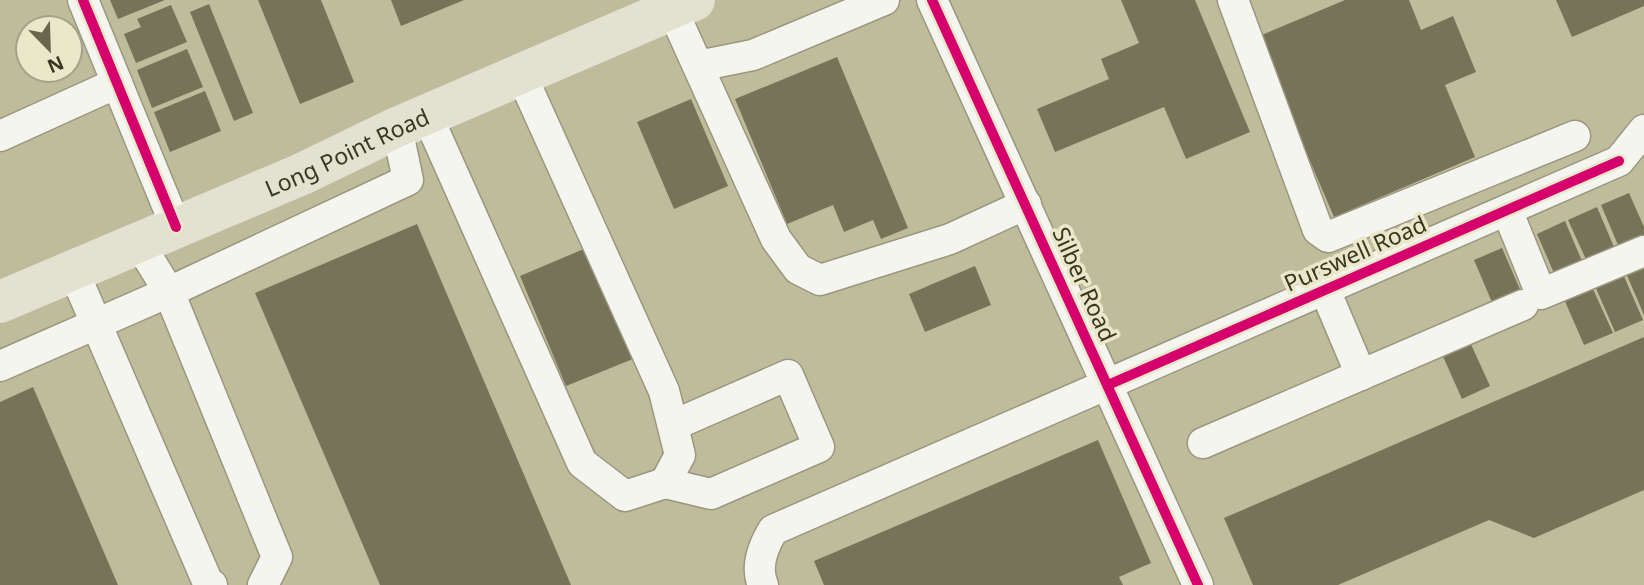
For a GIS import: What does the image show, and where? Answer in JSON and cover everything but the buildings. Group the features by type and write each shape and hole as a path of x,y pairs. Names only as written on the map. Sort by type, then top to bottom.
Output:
{"main road":[{"name":"Long Point Road","path":"0,302 302,174 412,122 685,3"}],"street":[{"path":"83,0 176,227"},
{"path":"698,66 753,55 884,0"},
{"name":"Silber Road","path":"932,0 1198,585"},
{"path":"1233,0 1318,230 1328,237 1575,136"},
{"path":"685,3 698,66 776,239 799,270 820,280 950,239 1026,204"},
{"path":"521,74 664,391 680,455 665,482"},
{"path":"0,136 117,83"},
{"path":"412,122 582,463 625,496 665,482 711,494 819,447 788,375 674,425"},
{"path":"0,366 97,325 408,180 412,122"},
{"name":"Purswell Road","path":"764,585 761,579 763,547 773,530 1619,161 1644,130"},
{"path":"1507,210 1541,294 1644,251"},
{"path":"139,243 169,292 277,557 263,585"},
{"path":"73,270 208,583 212,585"},
{"path":"1325,290 1361,375"},
{"path":"1203,443 1523,305"}],"cycle path":[{"path":"83,0 176,227"},
{"path":"932,0 1198,585"},
{"path":"1108,385 1619,161"}]}
